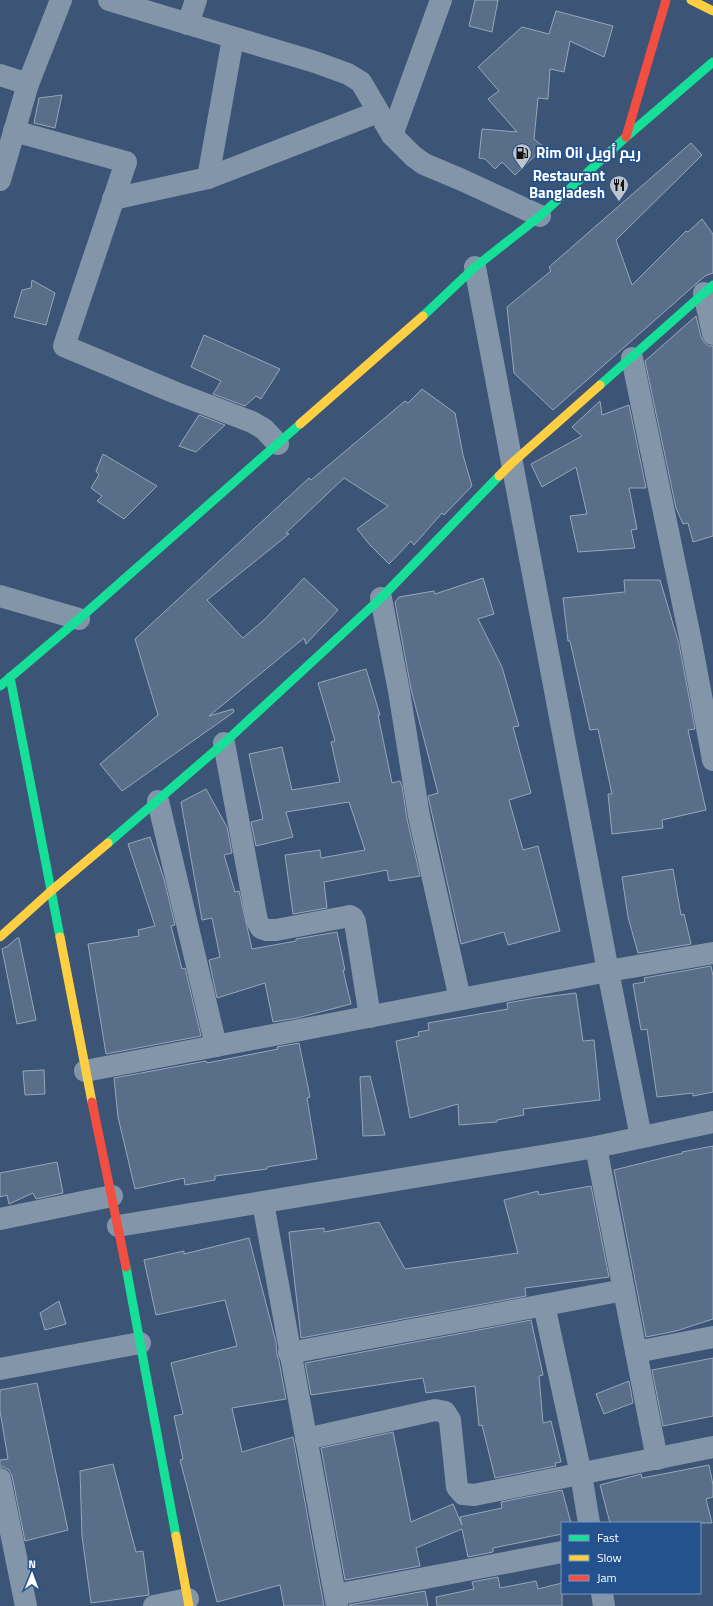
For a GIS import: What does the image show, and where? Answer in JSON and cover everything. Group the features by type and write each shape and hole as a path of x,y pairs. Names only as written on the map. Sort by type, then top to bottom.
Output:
{"street":[{"path":"0,180 28,84 61,0"},
{"path":"109,0 315,62 348,74 361,82 392,135 413,156 424,164 540,216"},
{"path":"188,24 196,0"},
{"path":"392,135 442,0"},
{"path":"626,137 666,0"},
{"path":"691,0 713,11"},
{"path":"208,178 233,38"},
{"path":"0,686 79,619 278,444 437,303 475,267 540,216 626,137 713,62"},
{"path":"0,75 28,84"},
{"path":"114,199 208,178 378,112"},
{"path":"14,131 126,162 64,346 176,393 252,422 264,429 278,444"},
{"path":"475,267 608,971 642,1137"},
{"path":"709,289 713,334"},
{"path":"0,937 51,891 224,743 381,598 512,463 709,289"},
{"path":"632,358 691,642 707,700 713,760"},
{"path":"0,596 79,619"},
{"path":"381,598 399,691 419,816 460,999"},
{"path":"10,677 85,1071 118,1226 188,1603 154,1606"},
{"path":"224,743 257,921 261,928 276,930 350,916 353,918 355,922 370,1017"},
{"path":"158,801 216,1046"},
{"path":"85,1071 608,971 713,953"},
{"path":"118,1226 596,1147 713,1122"},
{"path":"596,1147 657,1459"},
{"path":"0,1219 112,1196"},
{"path":"263,1203 289,1353 336,1601 561,1552"},
{"path":"289,1353 624,1290"},
{"path":"544,1305 581,1474 589,1522"},
{"path":"636,1352 713,1337"},
{"path":"0,1369 140,1343"},
{"path":"306,1439 435,1410 445,1412 450,1420 457,1487 463,1494 474,1495 713,1447"},
{"path":"0,1479 26,1606"},
{"path":"602,1594 604,1606"}],"building":[{"path":"475,0 498,0 492,32 469,26"},
{"path":"556,11 613,26 604,57 570,41 564,72 550,69 548,99 538,98 534,139 544,147 515,175 502,162 495,169 485,159 479,158 482,129 517,132 488,99 499,91 478,67 522,27 549,34"},
{"path":"62,95 55,128 34,123 39,98"},
{"path":"691,143 702,155 616,240 632,285 686,231 688,232 702,219 713,234 713,273 705,276 553,410 514,373 507,307 551,271 549,267"},
{"path":"32,280 55,293 46,325 14,317 22,290 31,288"},
{"path":"696,316 701,337 709,346 713,346 713,536 693,542 688,523 683,524 676,508 645,361"},
{"path":"204,335 280,369 261,399 256,396 245,406 213,394 221,381 191,367"},
{"path":"422,389 455,413 463,455 472,486 444,515 442,513 414,545 411,541 389,564 370,545 357,529 388,506 344,478 286,533 289,534 207,600 243,638 265,619 304,578 338,610 306,644 304,638 209,716 233,709 234,712 122,791 100,764 158,715 135,639 309,478 311,480 405,401 408,403"},
{"path":"600,401 602,415 629,405 646,488 629,488 637,529 631,530 635,548 578,552 570,516 587,514 576,467 542,487 531,464 582,436 572,427"},
{"path":"199,415 225,425 196,452 179,446"},
{"path":"103,454 157,486 124,519 97,501 102,496 91,488 99,475 96,471"},
{"path":"483,578 494,614 478,619 502,667 519,726 513,727 531,793 509,800 523,850 538,846 560,931 508,945 504,932 461,944 428,796 438,793 411,689 395,602 399,597 434,591 435,594"},
{"path":"624,580 660,580 679,644 695,729 688,730 706,810 662,820 663,828 612,834 608,794 612,794 598,729 590,730 570,641 568,641 563,598 625,592"},
{"path":"366,669 380,715 378,715 392,783 400,781 402,786 407,819 420,876 389,881 387,870 324,882 327,908 293,914 285,855 320,850 321,858 365,850 349,802 286,812 293,837 256,846 251,822 263,819 249,754 282,747 292,790 340,782 331,742 335,741 318,683"},
{"path":"206,789 227,827 232,853 224,855 235,892 239,891 252,949 337,932 345,970 343,970 351,1004 297,1018 273,1022 265,983 217,998 209,960 220,957 212,918 202,920 181,802"},
{"path":"150,837 164,879 175,925 171,926 182,969 185,968 201,1036 106,1054 88,944 139,936 138,930 155,926 128,844"},
{"path":"673,869 681,915 684,914 691,944 638,953 628,917 622,877"},
{"path":"19,938 36,1020 17,1024 2,949"},
{"path":"711,966 713,976 713,1092 693,1096 693,1093 657,1097 647,1029 641,1030 633,984 645,982 644,978"},
{"path":"576,993 583,1041 594,1040 600,1100 523,1109 524,1115 497,1120 497,1122 459,1125 458,1104 410,1118 396,1041 419,1036 418,1032 429,1030 428,1023 508,1009 507,1003"},
{"path":"299,1043 310,1097 307,1098 317,1159 267,1167 267,1169 215,1176 215,1180 185,1185 184,1178 135,1189 118,1117 114,1078 206,1061 207,1063 278,1049 277,1047"},
{"path":"44,1070 45,1094 25,1095 23,1071"},
{"path":"370,1076 385,1135 363,1136 360,1077"},
{"path":"713,1146 713,1319 676,1331 646,1337 614,1170 683,1153 682,1152"},
{"path":"57,1162 63,1193 36,1199 33,1193 9,1204 7,1195 0,1197 0,1173"},
{"path":"591,1186 609,1277 525,1288 526,1296 301,1338 289,1232 324,1228 324,1232 379,1222 405,1269 518,1253 504,1200 538,1191 539,1195"},
{"path":"249,1238 276,1342 277,1355 286,1399 232,1408 242,1452 293,1437 324,1606 284,1606 280,1585 217,1602 180,1460 183,1459 174,1416 183,1414 171,1363 237,1346 225,1300 156,1315 144,1260 184,1251 184,1254"},
{"path":"59,1301 66,1324 45,1330 40,1313"},
{"path":"531,1320 543,1375 539,1376 543,1423 551,1421 561,1462 555,1463 556,1466 495,1478 482,1425 479,1426 475,1386 426,1393 423,1378 311,1395 305,1363"},
{"path":"713,1358 713,1416 663,1426 652,1370"},
{"path":"629,1381 633,1403 604,1414 596,1394"},
{"path":"37,1383 68,1530 25,1541 12,1476 9,1470 4,1467 0,1467 0,1460 8,1459 0,1411 0,1390"},
{"path":"393,1432 411,1522 453,1504 462,1525 460,1517 502,1508 501,1502 562,1490 571,1522 561,1522 561,1534 493,1548 493,1552 468,1557 462,1529 416,1548 420,1566 345,1580 321,1448"},
{"path":"113,1464 136,1552 143,1551 149,1595 91,1603 82,1536 80,1471"},
{"path":"709,1465 713,1485 713,1497 706,1499 712,1523 610,1522 600,1485 641,1474 642,1478"},
{"path":"498,1577 500,1588 536,1581 538,1589 561,1583 562,1606 437,1606 436,1597 474,1589 472,1582"},
{"path":"425,1591 428,1606 349,1606 349,1605"}],"traffic: fast":[{"path":"423,316 475,267 540,216 626,137 713,62"},
{"path":"600,385 713,285"},
{"path":"0,686 79,619 300,424"},
{"path":"108,843 224,743 381,598 499,476"},
{"path":"10,677 60,937"},
{"path":"126,1267 176,1536"}],"traffic: slow":[{"path":"691,0 713,11"},
{"path":"300,424 423,316"},
{"path":"499,476 600,385"},
{"path":"0,937 51,891 108,843"},
{"path":"60,937 92,1102"},
{"path":"176,1536 189,1606"}],"traffic: jam":[{"path":"626,137 666,0"},
{"path":"92,1102 126,1267"}],"place":[{"name":"Rim Oil ريم أويل","path":"522,170"},
{"name":"Restaurant Bangladesh","path":"619,202"}]}
